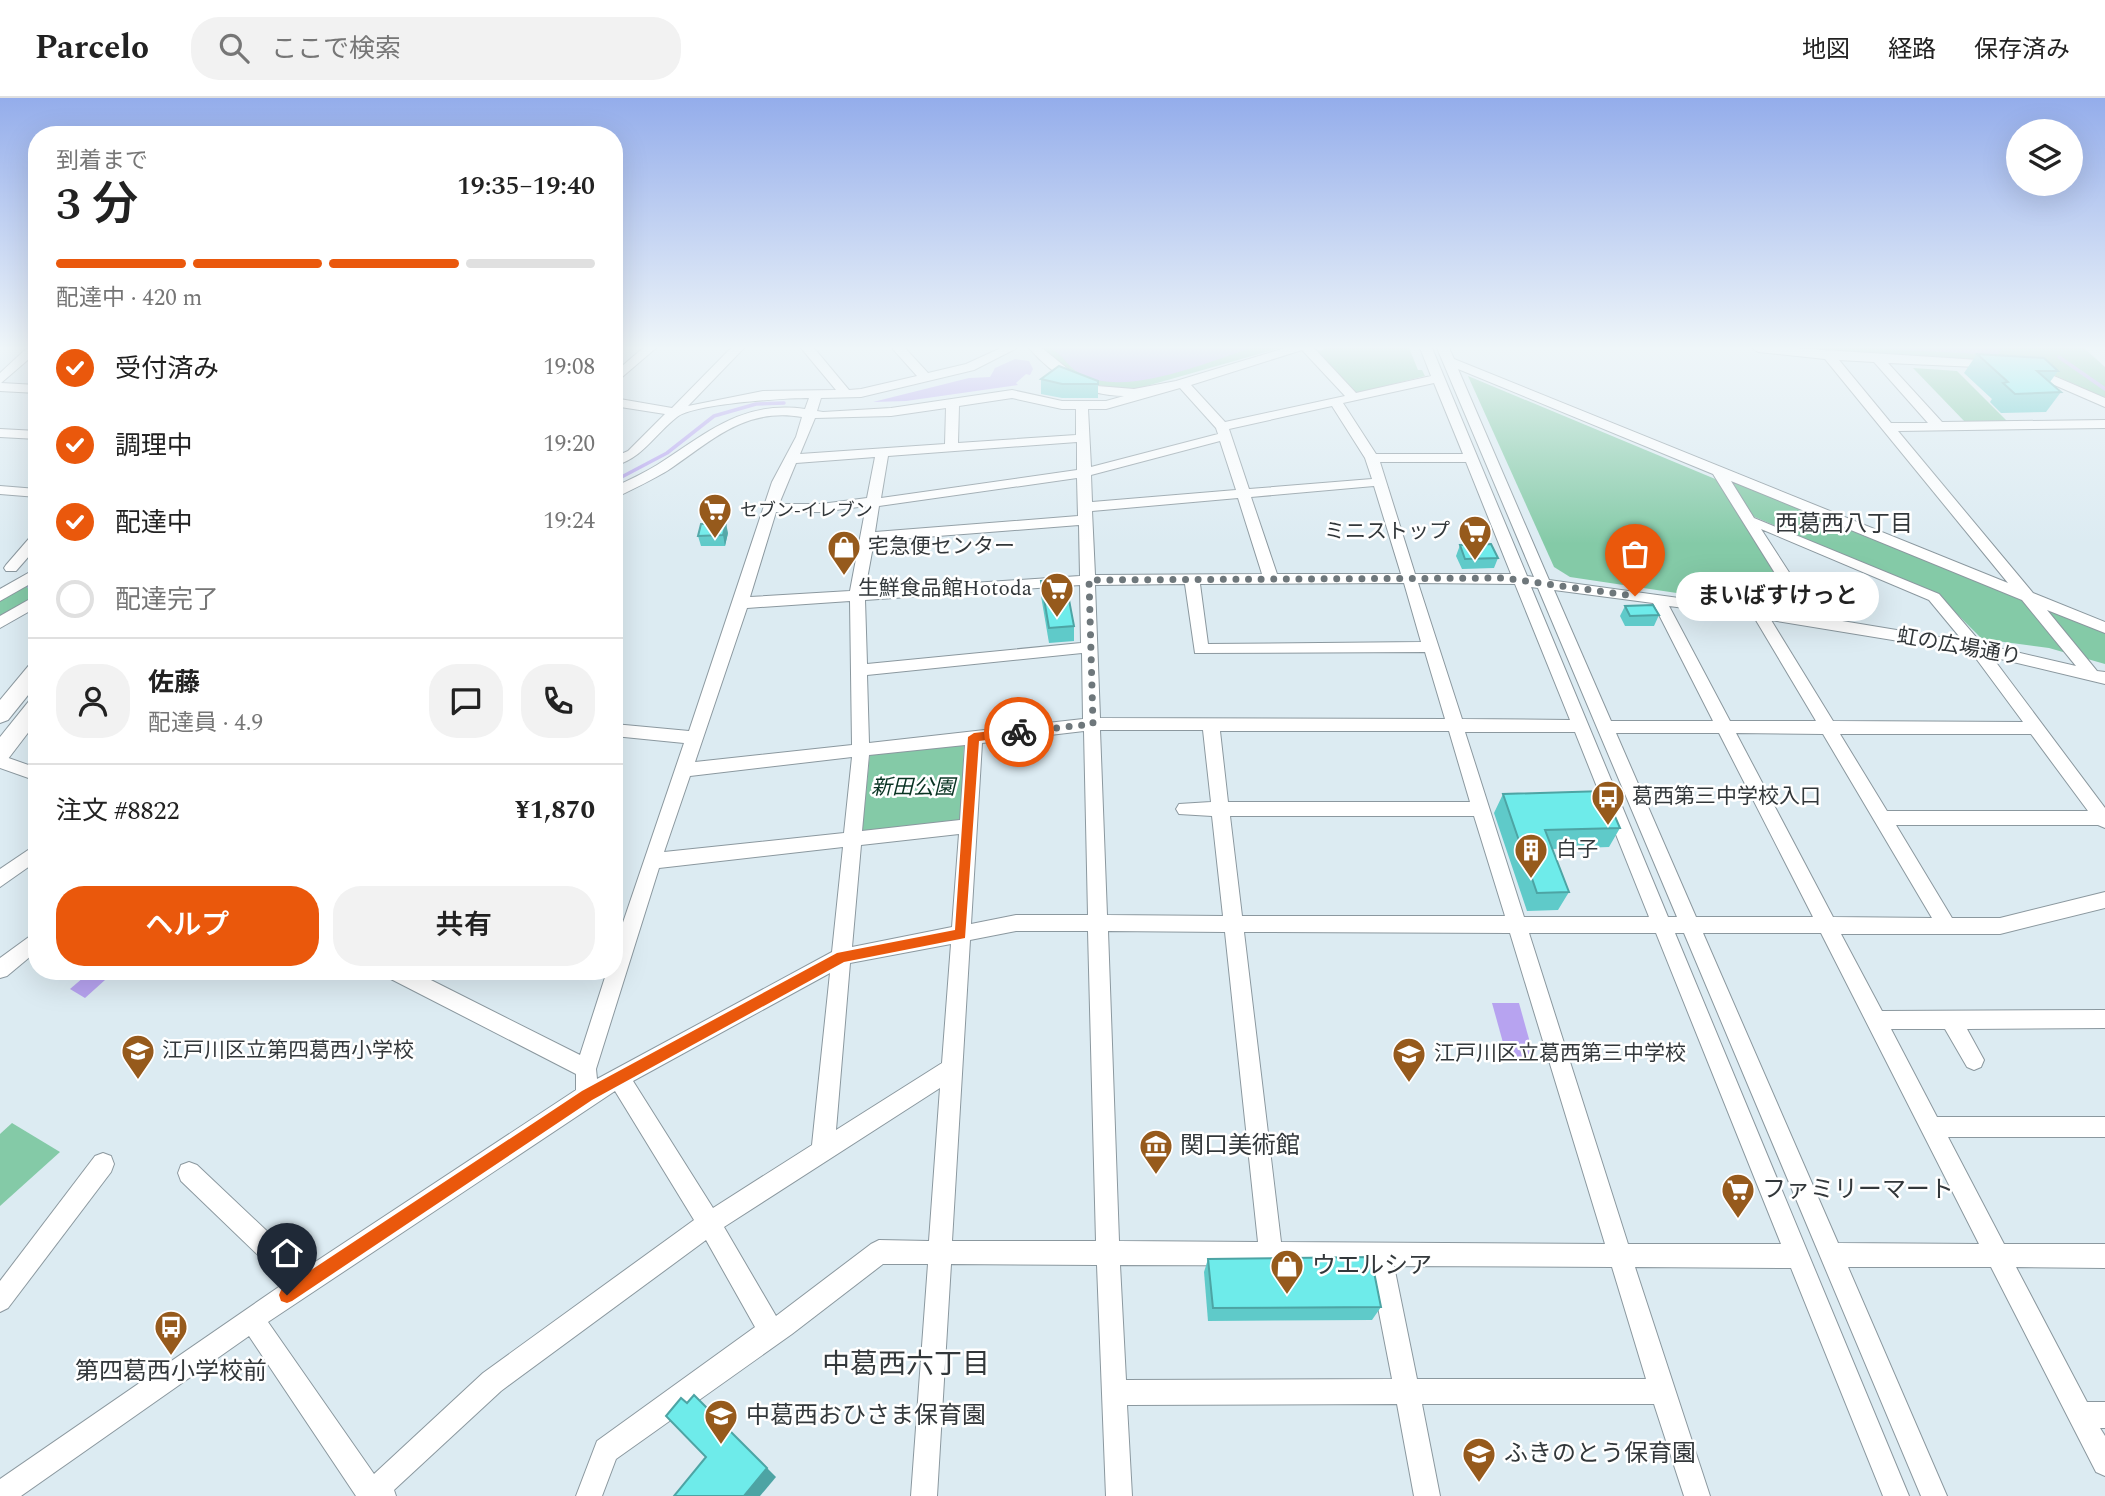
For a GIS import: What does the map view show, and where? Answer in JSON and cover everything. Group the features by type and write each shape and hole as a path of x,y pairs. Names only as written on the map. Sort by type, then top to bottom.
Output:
{"main road":[{"path":"0,715 28,680"},
{"path":"0,753 28,726"}],"street":[{"path":"623,458 633,454 674,413"},
{"path":"623,488 660,469 713,432 758,413"},
{"path":"800,413 823,416 870,413"},
{"path":"951,447 953,413"},
{"path":"1082,413 1108,1255 1119,1496"},
{"path":"1208,413 1223,431 1271,579"},
{"path":"770,508 821,508 874,502 1085,471 1290,413"},
{"path":"1351,413 1372,458 1429,648 1697,1496"},
{"path":"1452,413 1896,1496"},
{"path":"1470,413 1934,1496"},
{"path":"1582,413 2105,628"},
{"path":"1876,413 2028,597 2098,676 2105,689"},
{"path":"1926,413 1937,425"},
{"path":"623,952 741,603 770,508 811,414"},
{"path":"1887,427 2105,424"},
{"path":"0,433 28,435"},
{"path":"790,459 1084,438"},
{"path":"823,1149 861,750 857,596 882,452"},
{"path":"1372,458 1470,457"},
{"path":"1718,471 1813,622"},
{"path":"867,537 1087,514 1243,494 1379,482"},
{"path":"0,489 28,493"},
{"path":"1750,521 1934,597 1976,648 2104,820"},
{"path":"5,567 28,546"},
{"path":"5,567 28,572"},
{"path":"0,596 28,577"},
{"path":"1192,579 1201,649 1429,648"},
{"name":"虹の広場通り","path":"741,603 1089,580 1521,580 1759,613 1976,648 2098,676"},
{"path":"1658,599 1997,1255 2092,1415 2105,1463"},
{"path":"0,623 28,606"},
{"path":"1759,613 1947,926"},
{"path":"858,670 1091,647"},
{"path":"684,770 1093,724 1582,726"},
{"path":"1211,726 1271,1255"},
{"path":"1605,727 2035,728"},
{"path":"623,731 695,738"},
{"path":"924,1496 974,737"},
{"path":"0,761 28,772"},
{"path":"1185,809 1481,809"},
{"path":"1881,818 2104,820"},
{"path":"652,861 968,826"},
{"path":"0,879 28,858"},
{"path":"0,1495 304,1283 587,1095 841,957 1016,923 2000,926 2102,905"},
{"path":"0,970 28,947"},
{"path":"412,980 586,1069"},
{"path":"587,1095 586,1069 614,980"},
{"path":"1950,1019 1974,1060"},
{"path":"1874,1020 2105,1019"},
{"path":"252,1320 375,1495 492,1382 709,1223 953,1068"},
{"path":"618,1078 709,1223 771,1331"},
{"path":"1931,1127 2105,1127"},
{"path":"0,1300 103,1164"},
{"path":"190,1173 304,1283"},
{"path":"589,1496 606,1450 783,1325 880,1252 1798,1256"},
{"path":"1380,1255 1427,1496"},
{"path":"1829,1255 2105,1255"},
{"path":"1114,1393 1662,1391"}],"green space":[{"path":"1485,413 1557,413 1720,481 1801,609 1797,611 1570,577 1554,567"},
{"path":"1957,413 1999,413 2009,423 1966,423"},
{"path":"1731,480 2105,629 2105,664 2049,648 1982,639 1939,596 1750,515 1727,481"},
{"path":"28,580 28,602 0,619 0,601"},
{"name":"新田公園","path":"964,744 961,821 862,832 870,753"},
{"path":"12,1123 60,1152 0,1206 0,1134"}],"shaded area":[{"path":"80,980 105,980 85,998 70,989"},
{"path":"1492,1003 1519,1003 1534,1057 1507,1057"}],"building":[{"path":"726,523 723,535 698,536 701,524"},
{"path":"1491,544 1498,558 1465,559 1460,545"},
{"path":"1065,579 1074,626 1049,628 1041,581"},
{"path":"1653,605 1659,615 1630,616 1625,606"},
{"path":"1604,791 1620,828 1545,830 1569,892 1537,893 1503,794"},
{"name":"ウエルシア","path":"1371,1257 1381,1307 1213,1308 1208,1259"},
{"name":"中葛西おひさま保育園","path":"694,1395 767,1468 744,1496 674,1496 706,1457 666,1416 681,1398 687,1403"}],"waterway":[{"path":"623,476 667,453 714,416 724,413"}],"way so far":[{"path":"1019,732 1093,724 1089,580 1503,578 1635,596"}],"place":[{"name":"セブン-イレブン","path":"715,540"},
{"name":"ミニストップ","path":"1475,562"},
{"name":"宅急便センター","path":"844,577"},
{"name":"まいばすけっと","path":"1635,596"},
{"name":"生鮮食品館Hotoda","path":"1057,619"},
{"name":"葛西第三中学校入口","path":"1608,827"},
{"name":"白子","path":"1531,880"},
{"name":"江戸川区立第四葛西小学校","path":"138,1081"},
{"name":"江戸川区立葛西第三中学校","path":"1409,1084"},
{"name":"関口美術館","path":"1156,1176"},
{"name":"ファミリーマート","path":"1738,1220"},
{"name":"ウエルシア","path":"1287,1296"},
{"name":"第四葛西小学校前","path":"171,1357"},
{"name":"中葛西おひさま保育園","path":"721,1446"},
{"name":"ふきのとう保育園","path":"1479,1484"}],"district":[{"name":"西葛西八丁目","path":"1844,524"},
{"name":"中葛西六丁目","path":"906,1364"}],"route":[{"path":"287,1295 587,1095 841,957 961,934 974,737 1019,732"}]}
